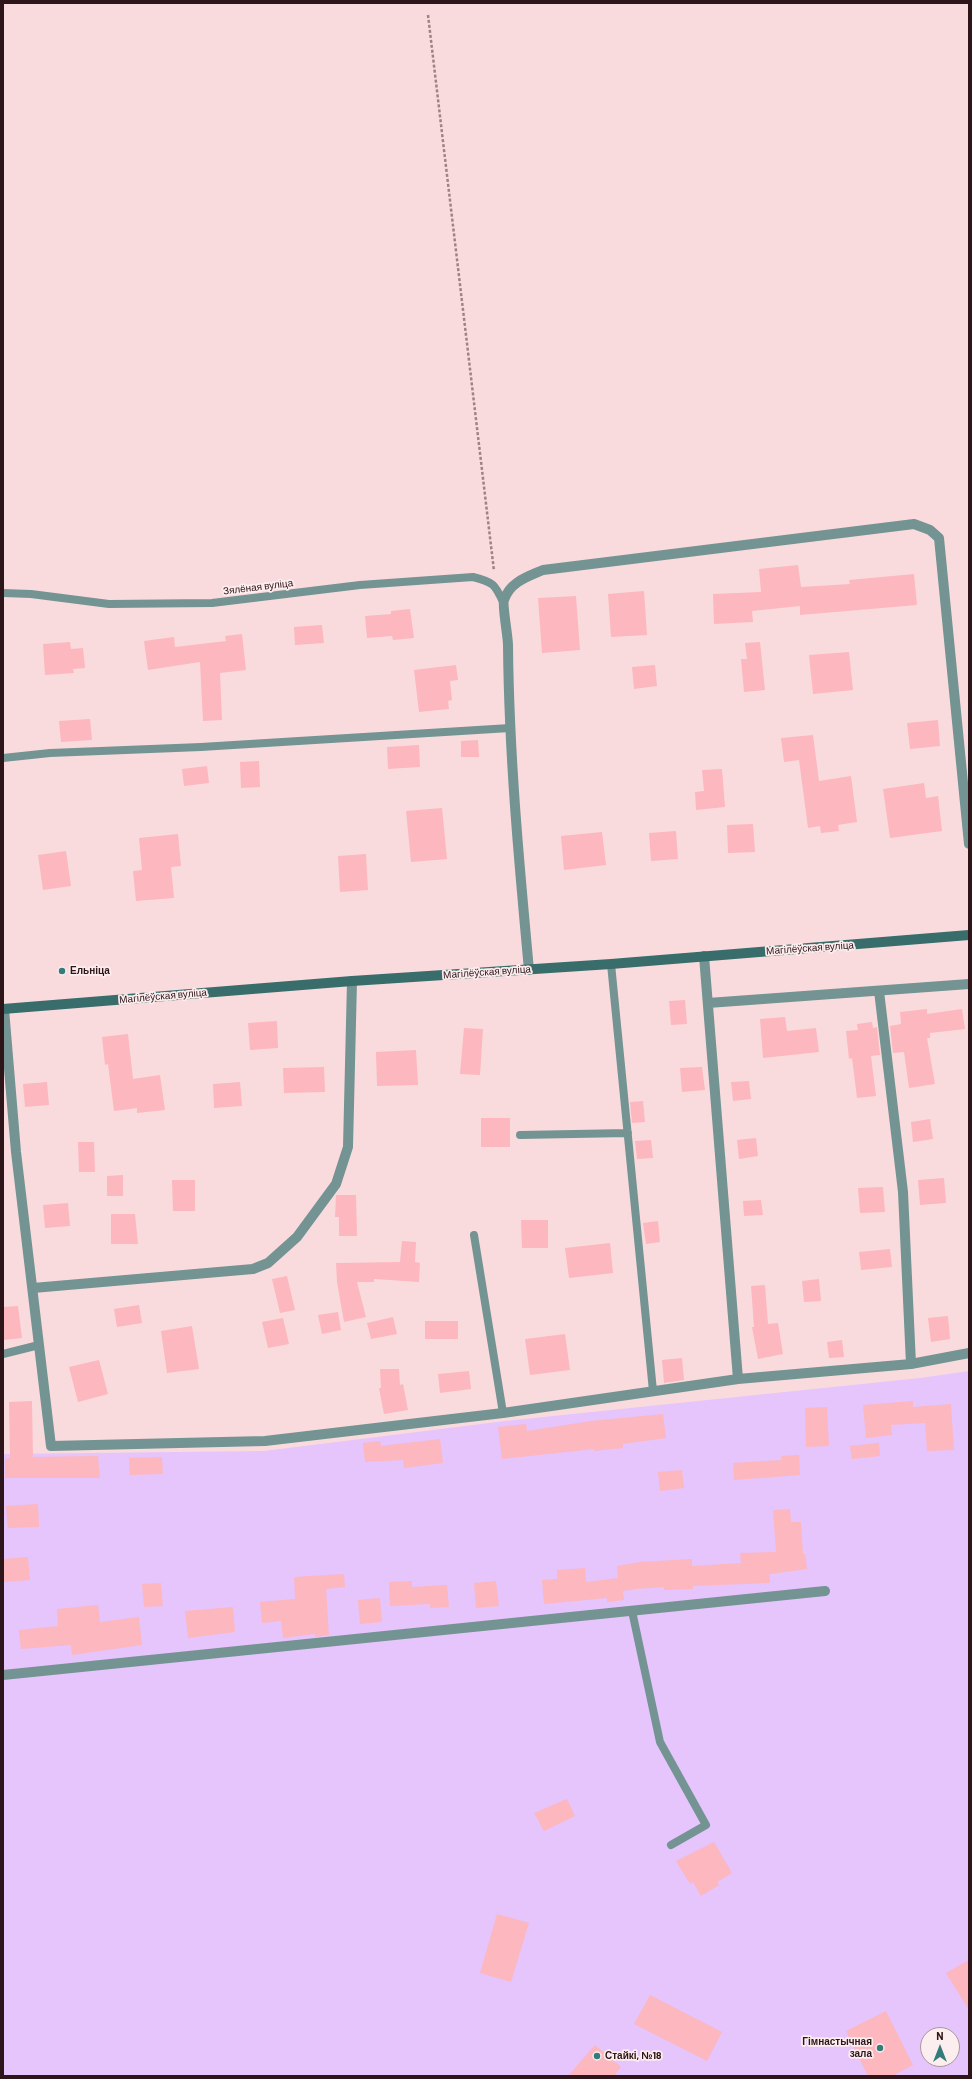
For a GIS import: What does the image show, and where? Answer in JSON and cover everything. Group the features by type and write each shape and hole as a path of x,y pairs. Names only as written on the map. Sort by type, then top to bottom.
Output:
{"main road":[{"name":"Магілёўская вуліца","path":"4,1009 352,981 611,964 969,935"}],"street":[{"path":"528,970 510,728 508,630 503,602 508,591 517,582 543,570 914,524 930,530 939,538 969,844"},
{"path":"704,956 738,1379"},
{"path":"33,1288 253,1268 268,1263 297,1237 336,1184 348,1147 352,981"},
{"path":"708,1003 969,984"},
{"path":"879,991 903,1192 911,1364"},
{"path":"4,1009 16,1152 51,1446 196,1444 265,1441 503,1412 738,1379 911,1364 969,1353"},
{"path":"3,1675 825,1591"}],"lane":[{"name":"Зялёная вуліца","path":"3,593 31,594 109,604 212,603 360,585 473,577 488,581 495,586"},
{"path":"495,586 503,602"},
{"path":"3,758 50,753 201,747 510,728"},
{"path":"611,964 653,1390"},
{"path":"520,1135 628,1133"},
{"path":"474,1235 503,1412"},
{"path":"3,1354 39,1345"},
{"path":"632,1611 660,1742 706,1825 671,1845"}],"path":[{"path":"428,15 495,586"}],"shaded area":[{"path":"969,1371 969,2076 3,2076 3,1454 264,1451 505,1421 920,1378"}],"building":[{"path":"798,565 801,587 850,584 849,580 914,574 917,605 800,615 800,606 752,611 753,622 714,624 713,594 761,592 759,569"},
{"path":"644,591 647,635 611,637 608,594"},
{"path":"576,596 580,650 542,653 538,598"},
{"path":"410,609 414,638 393,640 392,636 367,638 365,616 391,614 391,611"},
{"path":"322,625 324,643 295,645 294,627"},
{"path":"242,634 246,670 220,673 222,720 203,721 200,662 148,670 144,641 174,637 175,647 226,641 225,636"},
{"path":"70,642 71,649 83,648 85,668 73,669 74,673 45,675 43,644"},
{"path":"760,642 765,690 744,692 741,659 747,659 745,643"},
{"path":"849,652 853,690 813,694 809,655"},
{"path":"456,665 458,680 450,681 452,700 448,701 449,709 419,712 414,670"},
{"path":"655,665 657,686 634,689 632,667"},
{"path":"90,719 92,740 61,742 59,721"},
{"path":"938,720 940,746 910,749 907,723"},
{"path":"813,735 819,781 851,776 857,822 838,825 839,831 821,833 820,826 808,828 799,760 784,762 781,738"},
{"path":"478,740 479,757 461,757 461,741"},
{"path":"419,745 420,767 388,769 387,747"},
{"path":"259,761 260,787 241,788 240,762"},
{"path":"207,766 209,783 184,786 182,769"},
{"path":"722,769 725,807 696,810 695,792 704,791 702,770"},
{"path":"924,783 926,798 938,796 942,831 890,838 883,789"},
{"path":"442,808 447,859 411,862 406,811"},
{"path":"753,824 755,852 728,853 727,825"},
{"path":"676,831 678,859 651,861 649,833"},
{"path":"602,832 606,865 564,870 561,836"},
{"path":"178,834 181,866 171,867 174,898 136,901 133,871 142,870 139,838"},
{"path":"66,851 71,886 43,890 38,855"},
{"path":"366,854 368,890 340,892 338,856"},
{"path":"685,1000 687,1024 671,1025 669,1001"},
{"path":"927,1009 927,1014 962,1009 965,1029 930,1033 930,1038 927,1038 935,1084 909,1088 904,1052 893,1053 890,1026 901,1024 900,1012"},
{"path":"785,1017 787,1031 816,1028 819,1052 763,1058 760,1019"},
{"path":"277,1021 278,1048 250,1050 248,1023"},
{"path":"872,1022 873,1028 877,1027 880,1055 871,1056 876,1096 857,1098 852,1058 849,1059 846,1031 858,1030 857,1024"},
{"path":"464,1028 483,1029 480,1075 460,1074"},
{"path":"128,1034 133,1079 160,1075 165,1110 137,1113 137,1108 114,1111 108,1064 105,1065 102,1037"},
{"path":"416,1050 418,1085 377,1086 376,1052"},
{"path":"324,1067 325,1092 284,1093 283,1068"},
{"path":"702,1067 705,1090 682,1092 680,1068"},
{"path":"749,1081 751,1099 733,1101 731,1082"},
{"path":"47,1082 49,1105 25,1107 23,1084"},
{"path":"240,1082 242,1106 214,1108 213,1084"},
{"path":"643,1101 645,1122 632,1123 630,1102"},
{"path":"481,1118 510,1118 510,1147 481,1147"},
{"path":"930,1119 933,1139 913,1142 911,1122"},
{"path":"756,1138 758,1156 739,1159 737,1140"},
{"path":"651,1140 653,1158 637,1159 635,1141"},
{"path":"78,1142 94,1142 95,1172 79,1172"},
{"path":"123,1175 123,1196 107,1196 107,1176"},
{"path":"944,1178 946,1203 920,1205 918,1180"},
{"path":"172,1180 195,1180 195,1211 173,1211"},
{"path":"883,1187 885,1212 860,1213 858,1188"},
{"path":"336,1195 356,1195 357,1236 339,1236 339,1217 335,1217"},
{"path":"761,1200 763,1215 744,1216 743,1201"},
{"path":"68,1203 70,1226 45,1228 43,1205"},
{"path":"111,1214 135,1214 138,1244 111,1244"},
{"path":"521,1220 548,1220 548,1248 522,1248"},
{"path":"658,1221 660,1242 646,1244 643,1223"},
{"path":"402,1241 416,1242 415,1262 420,1263 419,1282 374,1279 374,1282 357,1282 366,1317 344,1322 337,1282 336,1263 400,1262"},
{"path":"610,1243 613,1273 569,1278 565,1248"},
{"path":"890,1249 892,1267 861,1270 859,1252"},
{"path":"287,1276 295,1310 280,1313 272,1279"},
{"path":"819,1279 821,1301 804,1302 802,1281"},
{"path":"765,1285 768,1324 778,1323 783,1354 758,1359 752,1327 754,1327 751,1286"},
{"path":"139,1305 142,1323 117,1327 114,1309"},
{"path":"18,1306 22,1338 3,1340 3,1307"},
{"path":"338,1312 341,1330 322,1334 318,1315"},
{"path":"948,1316 950,1339 931,1342 928,1318"},
{"path":"393,1317 397,1334 371,1339 367,1323"},
{"path":"283,1318 289,1344 268,1348 262,1322"},
{"path":"425,1321 458,1321 458,1339 425,1339"},
{"path":"192,1326 199,1369 167,1373 161,1331"},
{"path":"565,1334 570,1370 530,1375 525,1339"},
{"path":"842,1340 844,1357 829,1358 827,1342"},
{"path":"682,1358 684,1380 664,1383 662,1360"},
{"path":"99,1360 108,1394 78,1402 69,1367"},
{"path":"380,1369 399,1369 400,1385 403,1384 408,1410 384,1414 379,1388 381,1388"},
{"path":"469,1371 471,1389 440,1393 438,1374"},
{"path":"32,1401 33,1457 98,1456 100,1478 5,1478 5,1459 10,1458 9,1402"},
{"path":"913,1401 913,1407 951,1404 954,1450 927,1451 925,1423 891,1425 892,1435 866,1438 863,1405"},
{"path":"827,1407 829,1446 806,1447 805,1408"},
{"path":"663,1414 666,1438 623,1444 623,1448 594,1451 594,1449 502,1459 498,1427 526,1424 527,1431 591,1421"},
{"path":"440,1439 443,1463 404,1468 403,1460 365,1462 363,1443 380,1441 381,1446"},
{"path":"879,1443 880,1456 852,1459 850,1446"},
{"path":"799,1455 800,1475 734,1480 733,1463 782,1460 781,1456"},
{"path":"162,1457 163,1474 130,1475 129,1458"},
{"path":"682,1470 684,1488 660,1491 658,1472"},
{"path":"38,1504 39,1527 8,1528 6,1506"},
{"path":"790,1509 791,1522 801,1522 803,1554 805,1554 807,1569 770,1574 770,1583 693,1586 693,1589 664,1590 664,1587 636,1589 623,1591 624,1600 607,1602 607,1598 544,1604 542,1580 557,1579 557,1570 585,1568 586,1582 618,1578 617,1566 640,1562 692,1559 692,1566 741,1563 740,1553 776,1552 773,1510"},
{"path":"28,1557 30,1580 3,1582 3,1559"},
{"path":"344,1574 345,1587 326,1589 329,1635 315,1637 315,1634 283,1638 281,1621 262,1623 260,1602 295,1599 294,1577"},
{"path":"412,1581 412,1587 447,1585 449,1607 430,1608 430,1604 390,1606 389,1582"},
{"path":"496,1581 499,1606 476,1608 474,1583"},
{"path":"161,1583 163,1606 144,1607 142,1584"},
{"path":"380,1598 382,1622 360,1624 358,1600"},
{"path":"98,1605 100,1622 139,1617 142,1645 72,1655 71,1645 21,1649 19,1630 58,1626 57,1609"},
{"path":"233,1607 235,1632 188,1638 185,1611"},
{"path":"567,1799 575,1816 544,1831 534,1813"},
{"path":"714,1842 732,1873 717,1882 719,1885 701,1896 693,1882 690,1884 676,1861"},
{"path":"497,1914 529,1923 511,1982 480,1973"},
{"path":"969,1960 969,2010 946,1973"},
{"path":"650,1995 722,2032 707,2061 634,2024"},
{"name":"Гімнастычная зала","path":"886,2011 913,2065 892,2076 868,2076 846,2031"},
{"name":"Стайкі, №18","path":"595,2045 621,2067 614,2076 568,2076"}],"place":[{"name":"Ельніца","path":"62,971"},
{"name":"Гімнастычная зала","path":"880,2048"},
{"name":"Стайкі, №18","path":"597,2056"}]}
